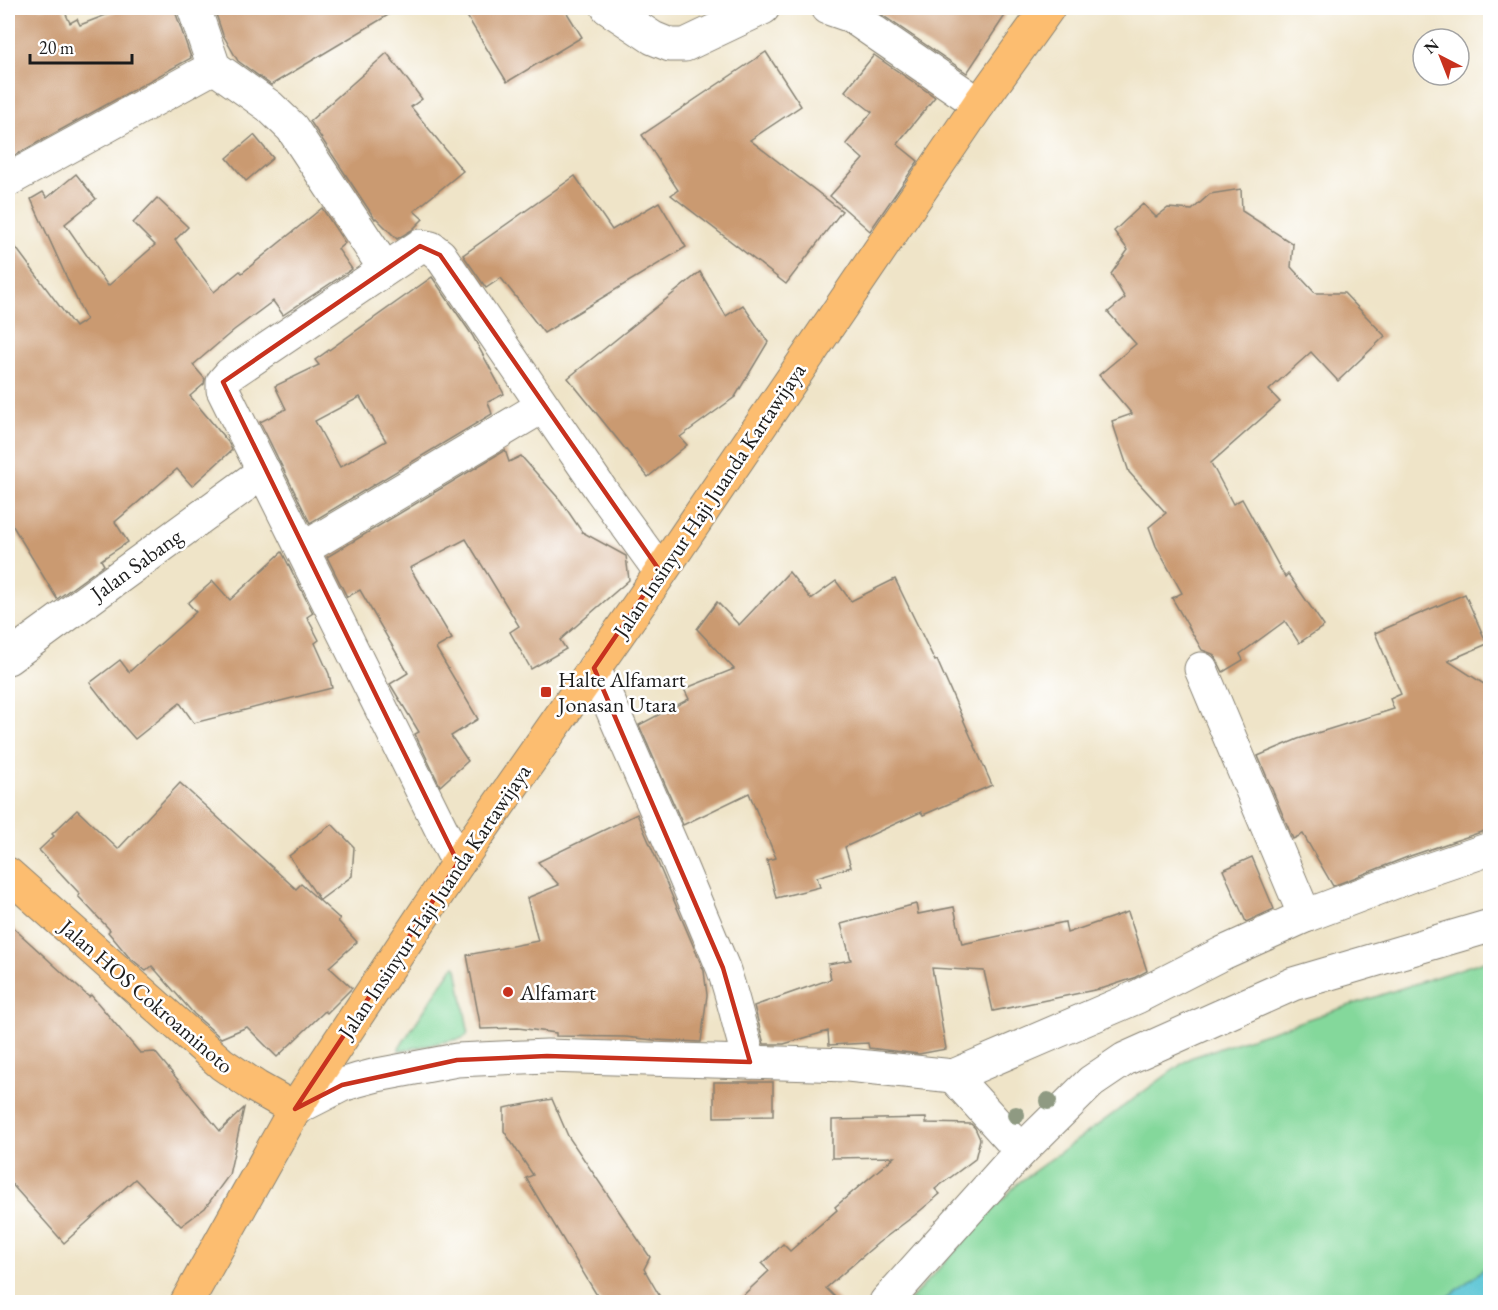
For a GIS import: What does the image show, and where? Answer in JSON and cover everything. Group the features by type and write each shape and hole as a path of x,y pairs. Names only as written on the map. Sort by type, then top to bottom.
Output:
{"main road":[{"name":"Jalan Insinyur Haji Juanda Kartawijaya","path":"187,1302 295,1109 458,863 1048,8"},
{"name":"Jalan HOS Cokroaminoto","path":"8,873 222,1064 295,1109"}],"street":[{"path":"194,8 214,67 270,106 292,128 385,269"},
{"path":"608,8 652,38 670,45 685,45 763,8"},
{"path":"828,8 851,16 980,104"},
{"path":"8,180 214,67"},
{"path":"458,863 223,390 223,382 230,374 420,246 431,248 440,255 601,490 660,571"},
{"path":"303,549 543,405"},
{"name":"Jalan Sabang","path":"8,658 264,471"},
{"path":"594,668 723,968 750,1062"},
{"path":"1201,669 1305,916"},
{"path":"295,1109 358,1080 457,1060 547,1056 848,1065 953,1076 1137,997 1223,953 1305,916 1416,874 1491,849"},
{"path":"886,1302 1022,1151 1091,1082 1125,1059 1293,984 1491,926"},
{"path":"953,1076 1022,1151"}],"highlighted area":[{"path":"420,246 440,255 660,571 594,668 723,968 750,1062 547,1056 457,1060 342,1085 295,1109 458,863 223,382"}],"green space":[{"path":"1490,959 1490,1264 1443,1302 908,1302 1018,1183 1190,1058"},
{"path":"455,966 468,1030 467,1035 463,1038 399,1051 399,1048"}],"water":[{"path":"1490,1264 1490,1302 1443,1302 1447,1298"}],"building":[{"path":"8,8 63,8 70,23 77,19 80,25 124,8 176,8 191,58 8,159"},
{"path":"214,8 400,8 271,85 238,61 223,35"},
{"path":"462,8 564,8 582,37 507,82"},
{"path":"872,8 1010,8 967,73"},
{"path":"766,52 801,106 750,140 842,211 786,284 671,195 678,190 642,135"},
{"path":"387,53 422,99 411,107 463,171 414,211 423,219 412,230 397,239 375,219 310,121"},
{"path":"874,55 935,97 897,144 918,161 870,231 830,196 863,159 846,144 872,112 845,91"},
{"path":"254,135 273,158 246,181 227,158"},
{"path":"76,174 96,199 65,224 108,286 155,245 133,223 157,198 188,227 175,240 214,292 240,271 242,273 322,208 345,243 338,249 352,269 283,315 273,301 193,365 205,379 204,384 190,396 232,450 192,486 177,469 115,522 128,542 101,560 104,565 57,599 8,518 8,237 75,327 86,320 31,199 43,192 47,198"},
{"path":"575,176 612,230 659,202 686,247 544,333 501,278 486,288 463,255"},
{"path":"1241,189 1242,211 1293,244 1291,267 1315,293 1344,293 1385,336 1338,381 1311,352 1269,390 1280,402 1211,463 1233,504 1242,499 1285,577 1288,574 1324,626 1299,643 1285,621 1240,654 1243,660 1223,672 1213,654 1202,650 1172,598 1182,593 1156,546 1149,527 1166,513 1129,472 1112,421 1132,414 1099,375 1136,344 1108,312 1125,298 1111,274 1128,250 1114,231 1143,204 1156,217 1168,208 1192,210 1210,194"},
{"path":"700,272 726,316 743,305 768,342 735,397 680,437 687,445 648,477 568,378"},
{"path":"432,277 472,335 504,394 488,402 492,414 310,523 260,422 286,409 275,386 319,365 315,360","holes":["360,397 386,441 340,467 315,421"]},
{"path":"505,450 509,462 521,456 561,501 582,532 626,556 629,580 560,640 566,649 531,669 510,632 519,626 466,539 410,568 452,639 436,648 478,719 451,736 468,761 440,786 415,734 419,732 390,684 408,673 360,590 347,597 327,557"},
{"path":"282,552 313,613 307,617 319,640 315,643 329,674 332,688 194,723 180,703 135,739 90,683 120,660 129,672 196,612 188,603 213,581 230,600"},
{"path":"789,572 811,599 836,581 851,601 895,579 935,661 937,660 992,785 923,815 921,812 845,847 851,867 817,877 820,887 776,898 767,860 776,858 749,793 683,825 639,725 689,699 684,689 734,669 697,629 717,602 739,625"},
{"path":"1465,594 1487,644 1448,661 1484,684 1491,696 1491,746 1484,753 1491,789 1491,831 1484,831 1410,856 1333,886 1303,834 1293,839 1258,756 1298,739 1394,709 1390,699 1401,694 1375,633"},
{"path":"180,783 296,889 301,884 340,919 338,921 357,942 329,967 352,988 277,1057 247,1027 221,1038 194,1014 152,966 146,971 128,956 108,932 110,930 78,896 80,894 39,850 77,810 118,849"},
{"path":"637,814 704,971 707,995 701,1042 625,1037 556,1036 556,1033 518,1028 481,1029 467,955 538,941 527,898 559,885 538,862"},
{"path":"332,824 354,847 352,876 320,900 289,856"},
{"path":"1252,857 1274,909 1246,922 1223,870"},
{"path":"916,904 918,914 954,907 962,944 1065,922 1067,933 1128,912 1147,971 1104,988 993,1011 984,971 932,968 946,1049 919,1054 869,1048 868,1043 829,1045 828,1031 784,1044 764,1044 754,1006 831,979 828,964 851,960 841,924"},
{"path":"8,923 89,997 91,995 140,1053 155,1052 220,1131 244,1108 229,1175 205,1208 181,1226 135,1179 64,1243 8,1180"},
{"path":"714,1082 773,1082 773,1116 714,1117"},
{"path":"552,1099 568,1136 650,1257 644,1269 663,1302 601,1302 526,1178 533,1175 504,1131 504,1108"},
{"path":"926,1118 926,1123 971,1124 980,1139 975,1159 935,1189 940,1194 826,1288 840,1302 736,1302 769,1271 762,1264 783,1244 790,1251 837,1210 835,1207 894,1157 832,1158 832,1120"}],"place":[{"name":"Halte Alfamart Jonasan Utara","path":"546,692"},
{"name":"Alfamart","path":"508,992"}]}
